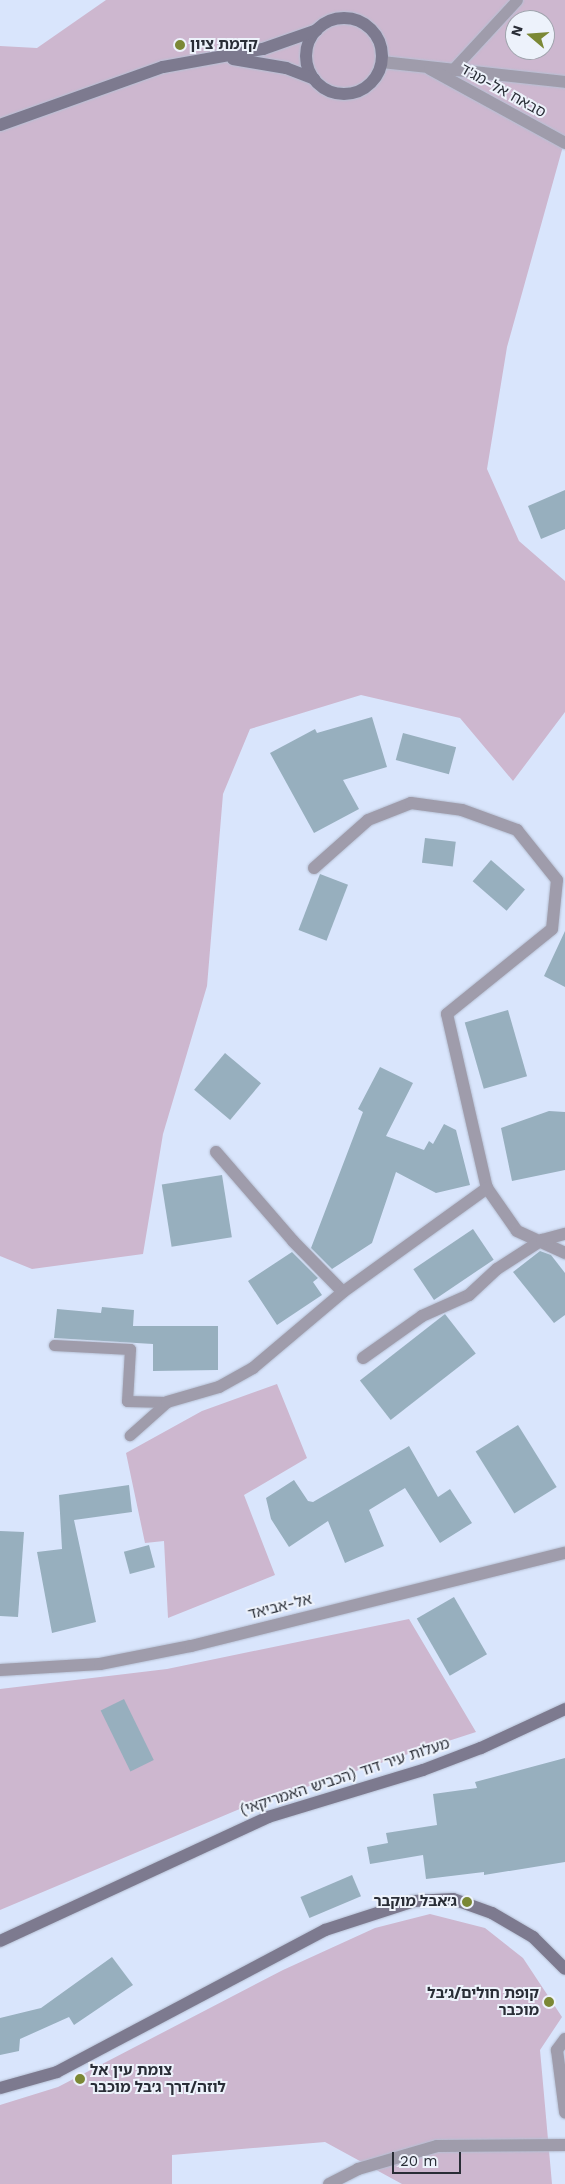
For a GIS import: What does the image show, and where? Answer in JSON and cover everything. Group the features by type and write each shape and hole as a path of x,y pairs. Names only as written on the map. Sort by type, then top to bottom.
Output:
{"street":[{"path":"0,125 69,104 156,69 263,49 317,30 339,18 364,24 380,43 382,62 374,80 358,92 330,91 314,79 270,65 216,59"},
{"path":"314,79 307,53 317,30"},
{"path":"382,62 565,82"},
{"name":"סבאח אל-מג'ד","path":"426,67 565,143"},
{"path":"314,868 368,820 411,803 462,810 517,830 557,880 552,929 447,1014 487,1188 518,1231 542,1240 565,1253"},
{"path":"216,1152 293,1241 343,1292"},
{"path":"167,1402 219,1387 254,1368 343,1292 487,1188"},
{"path":"363,1358 422,1316 469,1295 497,1269 542,1240 565,1234"},
{"name":"אל-אביאד","path":"0,1670 100,1664 191,1646 565,1553"},
{"name":"מעלות עיר דוד (הכביש האמריקאי)","path":"0,1941 268,1817 423,1770 481,1748 565,1709"},
{"path":"0,2088 57,2072 325,1930 414,1901 453,1900 492,1913 533,1937 565,1970"},
{"path":"565,2039 557,2050 565,2112"},
{"path":"329,2184 358,2169 436,2146 565,2145"}],"lane":[{"path":"453,70 517,0"},
{"path":"54,1345 130,1350 127,1401 167,1402"},
{"path":"130,1435 167,1402"}],"shaded area":[{"path":"106,0 565,0 565,139 507,347 487,469 519,541 565,581 565,712 513,781 460,718 361,695 250,729 223,794 207,986 163,1134 143,1254 32,1269 0,1256 0,46 37,48"},
{"path":"277,1384 307,1458 244,1495 275,1575 168,1618 164,1541 145,1543 126,1453 202,1411"},
{"path":"409,1619 476,1732 242,1808 0,1910 0,1689 167,1669"},
{"path":"430,1914 485,1928 523,1958 562,2017 540,2050 552,2184 402,2184 325,2142 172,2155 172,2184 0,2184 0,2105 58,2087 283,1970 375,1928"}],"building":[{"path":"565,490 565,529 541,539 528,506"},
{"path":"372,717 387,767 343,780 359,809 314,833 270,753 315,729 317,733"},
{"path":"403,733 456,747 449,774 396,760"},
{"path":"425,838 456,842 453,867 422,863"},
{"path":"491,860 525,890 507,911 473,881"},
{"path":"320,874 348,885 327,941 298,930"},
{"path":"565,931 565,987 544,976"},
{"path":"508,1010 527,1076 484,1089 465,1022"},
{"path":"225,1053 261,1083 230,1120 194,1090"},
{"path":"380,1067 413,1083 386,1136 424,1150 429,1141 433,1144 444,1124 456,1130 470,1185 436,1193 396,1172 372,1243 332,1269 311,1248 363,1112 358,1109"},
{"path":"549,1111 565,1112 565,1170 512,1181 501,1128"},
{"path":"222,1175 232,1237 172,1247 162,1185"},
{"path":"473,1229 494,1260 434,1300 413,1269"},
{"path":"540,1251 551,1255 565,1273 565,1315 554,1323 513,1272"},
{"path":"292,1252 318,1278 313,1282 322,1295 277,1325 248,1281"},
{"path":"102,1307 134,1310 133,1326 218,1326 218,1370 153,1371 153,1344 54,1338 57,1309 101,1313"},
{"path":"445,1314 476,1353 391,1420 360,1380"},
{"path":"518,1425 557,1487 514,1513 476,1451"},
{"path":"409,1446 438,1497 450,1489 472,1523 440,1543 405,1488 369,1510 384,1546 345,1563 328,1521 289,1547 271,1519 266,1498 294,1480 308,1501 313,1502"},
{"path":"129,1485 132,1512 74,1520 96,1622 52,1633 37,1552 62,1549 59,1495"},
{"path":"0,1531 24,1532 18,1617 0,1616"},
{"path":"149,1545 155,1567 130,1574 124,1552"},
{"path":"454,1597 487,1654 450,1676 417,1618"},
{"path":"124,1699 154,1760 130,1772 101,1710"},
{"path":"565,1758 565,1862 484,1875 484,1872 426,1879 423,1855 370,1864 367,1847 388,1843 386,1833 437,1825 433,1794 477,1788 475,1782"},
{"path":"352,1875 361,1896 309,1918 300,1897"},
{"path":"112,1957 133,1985 74,2025 69,2017 20,2039 19,2051 0,2055 0,2018 41,2008"}],"place":[{"name":"קדמת ציון","path":"180,45"},
{"name":"ג׳אבל מוקבר","path":"467,1902"},
{"name":"קופת חולים/ג׳בל מוכבר","path":"549,2002"},
{"name":"צומת עין אל לוזה/דרך ג׳בל מוכבר","path":"80,2079"}]}
